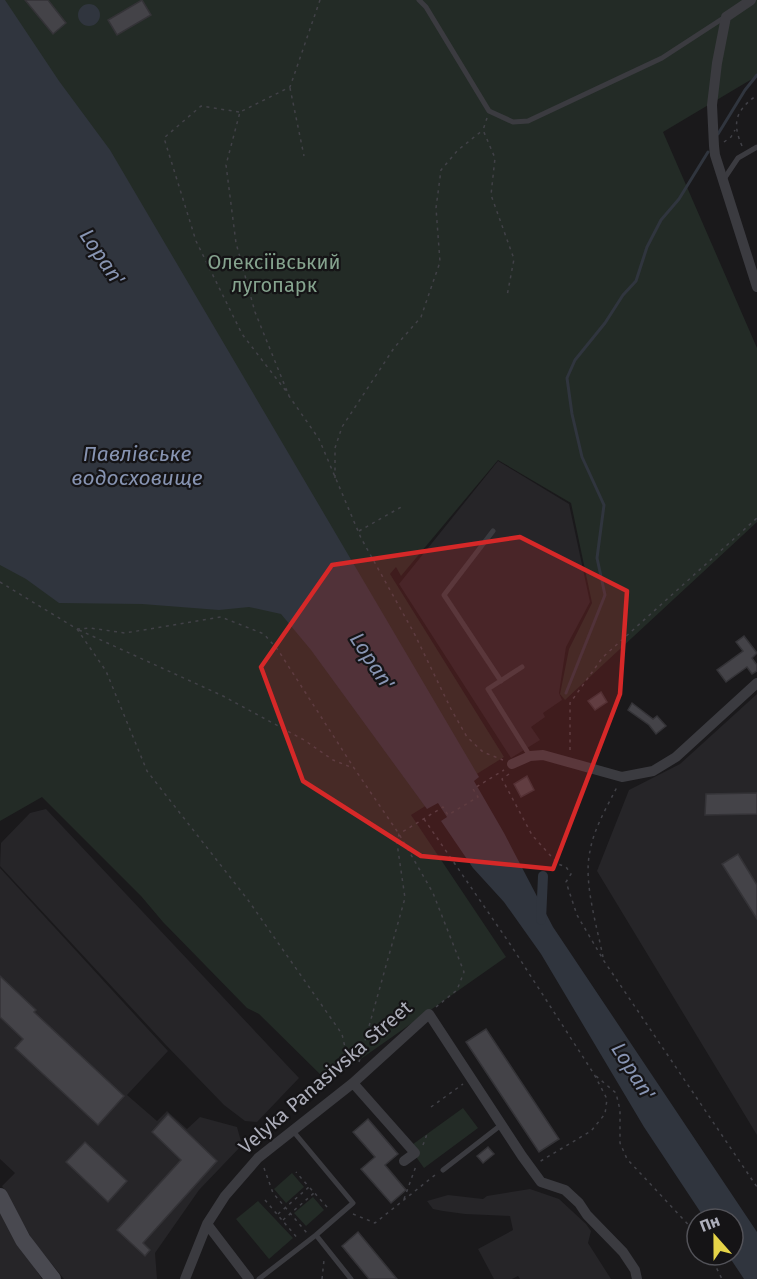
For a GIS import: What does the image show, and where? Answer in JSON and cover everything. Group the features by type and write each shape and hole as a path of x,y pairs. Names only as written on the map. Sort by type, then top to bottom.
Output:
{"street":[{"path":"751,0 726,16 712,105 714,146 723,181 757,284"},
{"path":"512,764 530,756 543,755 622,777 653,771 676,757 757,683"},
{"name":"Velyka Panasivska Street","path":"185,1279 207,1224 225,1196 260,1157 353,1083 429,1014 541,1182 565,1190 579,1203 587,1215 623,1252 635,1270 637,1279"},
{"path":"353,1083 415,1153 404,1161"},
{"path":"0,1196 23,1240 53,1279"},
{"path":"207,1224 249,1279"}],"lane":[{"path":"419,0 426,7 489,111 513,122 528,121 662,58 726,16"},
{"path":"723,181 738,158 757,147"},
{"path":"493,531 444,595 501,681"},
{"path":"522,667 488,689 530,756"},
{"path":"443,1170 501,1125"},
{"path":"259,1279 314,1237 353,1203 293,1131"},
{"path":"314,1237 326,1247 351,1279"}],"path":[{"path":"304,156 290,87 320,0"},
{"path":"290,87 240,112 201,106 164,138 196,241 242,334 290,396 319,439 358,531 414,633 451,709 468,736 483,752 512,764 516,770 502,779 532,835 558,864 566,867 571,874 566,882 573,905 604,961 757,1187"},
{"path":"714,146 731,137 738,115 757,95"},
{"path":"335,478 335,448 342,427 394,348 421,317 440,262 436,208 441,170 458,150 483,130 489,111"},
{"path":"240,112 226,165 236,243 255,312 290,396"},
{"path":"483,130 495,158 491,195 514,259 507,296"},
{"path":"735,130 745,153"},
{"path":"358,531 402,506"},
{"path":"570,761 570,703 603,657 757,518"},
{"path":"0,582 77,629 223,696 304,740 333,760 354,768"},
{"path":"77,629 90,628 125,633 221,617 264,634 278,650 399,834 433,893 464,972 457,990 429,1014"},
{"path":"77,629 106,671 147,771 248,900 342,1034 353,1083"},
{"path":"359,1062 405,898 397,843 399,834 443,807 448,815 478,797 473,789 496,774"},
{"path":"604,961 590,890 589,852 596,830 622,777"},
{"path":"424,819 510,945 594,1074 607,1099 605,1114 591,1131 542,1161 529,1165"},
{"path":"594,1074 616,1093 620,1110 620,1143 627,1159 685,1221"},
{"path":"431,1107 471,1078"},
{"path":"423,1145 427,1134"},
{"path":"260,1157 273,1193 314,1237"},
{"path":"404,1199 416,1167"},
{"path":"344,1210 375,1223 443,1170"},
{"path":"296,1172 328,1208"},
{"path":"278,1214 309,1187"},
{"path":"282,1220 314,1193"},
{"path":"266,1200 303,1245"},
{"path":"322,1279 326,1247"}],"highlighted area":[{"path":"520,537 627,591 620,694 553,869 421,856 303,781 261,667 332,565"}],"shaded area":[{"path":"498,461 569,504 590,602 566,647 559,693 562,700 543,713 545,717 531,727 540,740 511,758 399,584"},
{"path":"757,694 757,1135 597,871 629,790 680,764"},
{"path":"46,809 299,1078 257,1122 245,1121 224,1105 0,866 1,843 30,813"},
{"path":"0,868 168,1051 127,1095 157,1121 167,1111 187,1129 200,1117 237,1127 242,1145 199,1190 155,1253 157,1279 64,1279 33,1241 2,1186 15,1173 0,1159"},
{"path":"530,1189 559,1199 586,1224 591,1231 588,1243 611,1279 520,1279 518,1276 512,1279 494,1279 478,1249 513,1230 510,1216 443,1211 433,1209 427,1201 448,1195 483,1199 487,1196"},
{"path":"0,1210 24,1252 42,1279 0,1279"}],"green space":[{"name":"Олексіївський лугопарк","path":"0,0 757,0 757,76 663,132 757,348 757,522 565,700 560,694 569,649 592,603 571,503 498,460 401,576 396,567 390,574 504,757 411,815 506,957 328,1082 259,1014 247,1008 163,922 141,896 42,797 0,821"},
{"path":"463,1108 478,1128 424,1168 409,1147"},
{"path":"292,1173 304,1187 286,1203 274,1189"},
{"path":"313,1197 324,1210 306,1226 294,1213"},
{"path":"258,1201 293,1238 269,1259 236,1219"}],"water":[{"name":"Павлівське водосховище","path":"0,0 5,0 59,81 110,150 479,777 474,781 553,927 740,1207 697,1207 644,1127 541,954 504,902 473,868 441,821 447,817 438,803 427,809 311,650 281,614 249,607 219,610 142,604 59,603 26,579 0,565"},
{"path":"89,4 99,11 100,15 93,25 89,26 79,19 78,15 85,5"},
{"name":"Павлівське водосховище","path":"745,1214 757,1232 757,1279 744,1279 736,1267 745,1267"}],"building":[{"path":"25,0 48,0 66,23 53,34"},
{"path":"142,0 151,15 117,35 108,20"},
{"path":"744,636 757,653 752,658 757,665 757,671 752,674 747,667 726,682 717,670 743,651 736,642"},
{"path":"601,692 607,702 595,710 588,701"},
{"path":"632,703 653,719 657,716 666,726 656,734 649,725 628,710"},
{"path":"527,776 534,790 521,797 514,784"},
{"path":"757,793 757,814 705,815 706,794"},
{"path":"738,854 757,885 757,919 722,864"},
{"path":"0,976 36,1010 34,1012 124,1096 98,1125 15,1048 23,1039 0,1017"},
{"path":"486,1029 559,1139 539,1152 466,1042"},
{"path":"168,1114 217,1161 143,1243 150,1250 145,1256 117,1230 181,1160 152,1132"},
{"path":"368,1119 398,1154 385,1165 406,1190 391,1203 361,1169 375,1157 353,1132"},
{"path":"85,1142 127,1181 108,1202 66,1162"},
{"path":"488,1147 494,1154 483,1163 477,1156"},
{"path":"358,1232 397,1279 369,1279 342,1246"}],"waterway":[{"path":"718,134 757,75"},
{"path":"566,693 605,595 597,558 604,505 582,457 572,414 567,378 575,360 636,281 647,247 661,220 679,199 708,152"},
{"path":"541,920 543,876"}],"water label":[{"name":"Lopan'","path":"102,257"},
{"name":"Lopan'","path":"372,661"},
{"name":"Lopan'","path":"633,1071"}]}
